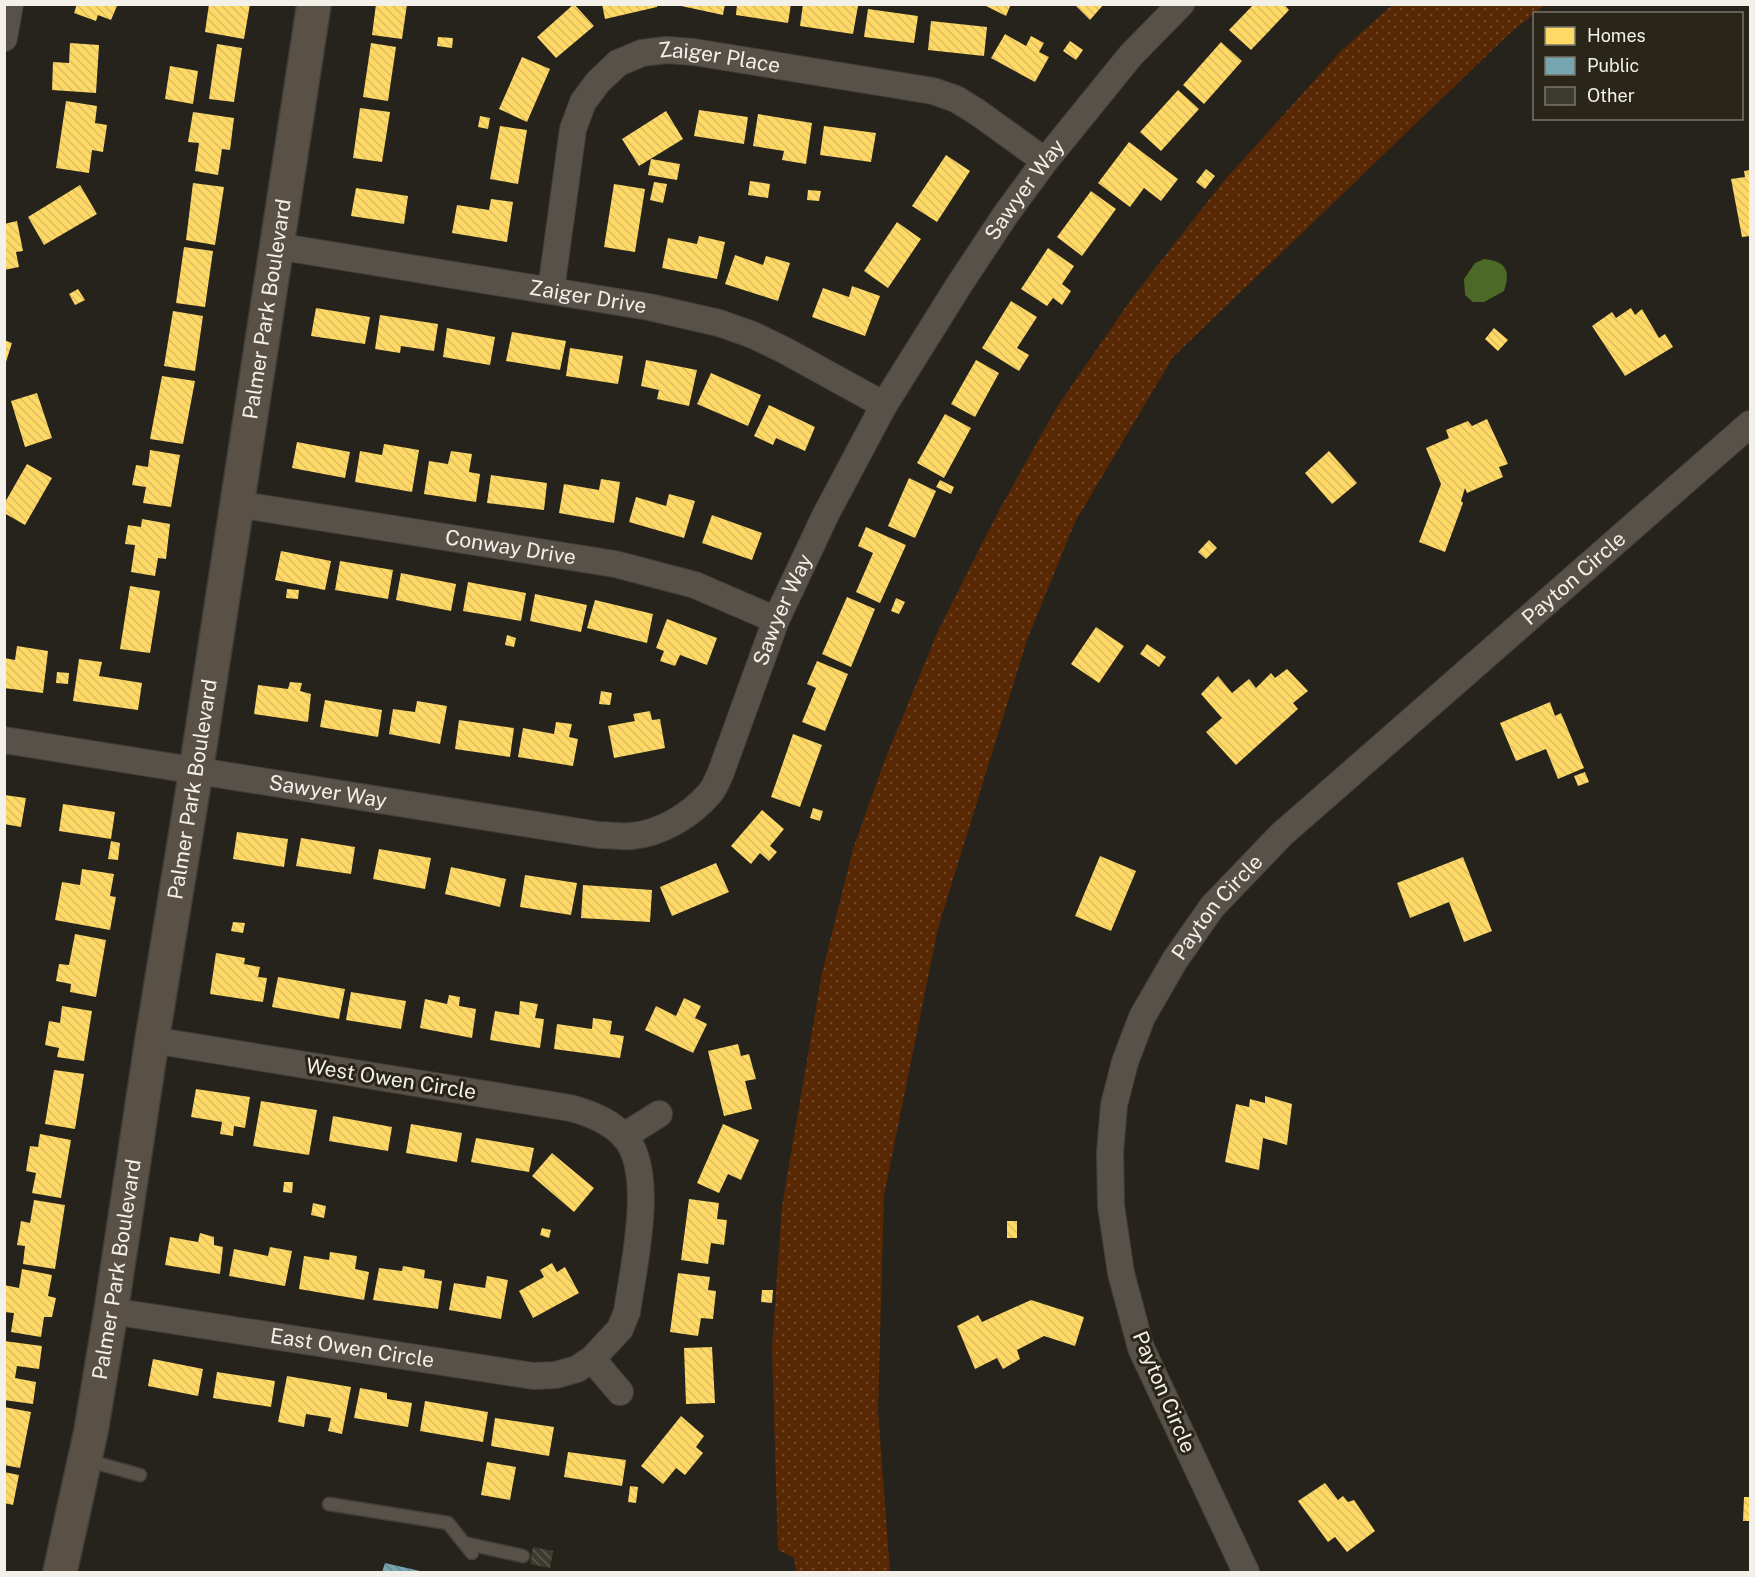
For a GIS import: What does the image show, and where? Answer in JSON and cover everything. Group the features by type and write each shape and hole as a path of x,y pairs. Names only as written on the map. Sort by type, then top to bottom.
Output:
{"main road":[{"name":"Palmer Park Boulevard","path":"60,1572 85,1460 111,1311 314,4"}],"street":[{"path":"4,38 10,4"},
{"name":"Sawyer Way","path":"4,740 599,835 632,836 654,831 673,822 692,810 711,791 721,772 776,620 826,514 884,405 958,285 1045,161 1131,55 1180,4"},
{"name":"Zaiger Place","path":"551,290 573,129 583,102 598,82 618,63 642,53 666,50 694,52 933,91 956,99 977,112 1045,161"},
{"name":"Zaiger Drive","path":"276,246 649,306 719,322 784,350 884,405"},
{"name":"Payton Circle","path":"1246,1572 1141,1348 1121,1273 1111,1206 1110,1153 1114,1105 1125,1062 1142,1017 1175,960 1212,907 1281,835 1750,424"},
{"name":"Conway Drive","path":"236,504 615,564 695,585 776,620"},
{"name":"West Owen Circle","path":"152,1040 570,1108 592,1114 624,1136 634,1153 641,1176 642,1198 636,1250"},
{"path":"624,1136 659,1114"},
{"name":"East Owen Circle","path":"111,1311 532,1376 556,1375 577,1369 592,1359 620,1329 627,1312 636,1250"},
{"path":"592,1359 620,1392"}],"lane":[{"path":"85,1460 140,1475"},
{"path":"329,1504 448,1523 468,1548 523,1556"}],"shaded area":[{"path":"1392,5 1545,5 1533,12 1533,15 1510,33 1173,357 1075,522 1027,640 938,928 884,1195 878,1411 890,1572 796,1572 794,1558 778,1550 772,1348 782,1206 822,973 853,849 884,762 938,631 997,514 1057,407 1132,298 1223,182 1341,51"},
{"path":"1484,259 1497,262 1505,268 1506,284 1504,291 1484,302 1473,302 1465,295 1464,279 1475,263"}],"building: Homes":[{"path":"77,4 117,6 111,20 98,15 96,21 74,13"},
{"path":"209,4 250,4 244,39 205,32"},
{"path":"376,4 407,4 402,39 372,35"},
{"path":"574,4 594,26 556,58 537,37"},
{"path":"602,4 657,4 657,7 605,19"},
{"path":"672,4 725,4 723,15"},
{"path":"737,4 791,4 788,23 736,15"},
{"path":"803,4 858,6 853,34 800,26"},
{"path":"982,4 1011,4 1006,16"},
{"path":"1074,4 1104,4 1090,20"},
{"path":"1254,4 1284,4 1289,10 1251,50 1229,30"},
{"path":"868,9 918,16 914,43 864,37"},
{"path":"931,21 987,27 984,56 928,50"},
{"path":"1005,34 1026,46 1031,36 1044,43 1039,52 1049,57 1035,82 991,58"},
{"path":"438,37 453,38 452,48 437,46"},
{"path":"1070,41 1083,50 1076,60 1063,51"},
{"path":"1221,42 1242,61 1204,104 1183,85"},
{"path":"70,43 99,45 96,93 52,90 53,62 69,63"},
{"path":"371,43 396,47 388,101 363,97"},
{"path":"217,44 242,48 234,102 209,99"},
{"path":"522,57 550,69 527,122 499,109"},
{"path":"170,66 198,71 193,104 165,99"},
{"path":"1178,90 1199,109 1161,151 1140,132"},
{"path":"66,101 97,106 95,123 107,125 103,152 92,150 89,173 56,168"},
{"path":"360,108 390,112 382,162 353,158"},
{"path":"699,110 748,117 744,144 694,136"},
{"path":"666,111 683,139 639,166 622,139"},
{"path":"193,112 234,118 230,150 222,149 218,175 195,171 199,143 188,142"},
{"path":"758,114 812,123 806,164 782,160 784,151 753,146"},
{"path":"480,116 490,118 488,129 478,127"},
{"path":"500,126 527,130 518,184 490,179"},
{"path":"824,126 876,133 871,162 820,155"},
{"path":"1129,142 1178,179 1161,201 1144,188 1130,207 1098,183"},
{"path":"946,155 970,171 937,222 912,206"},
{"path":"651,159 680,164 677,180 648,175"},
{"path":"1206,169 1215,176 1205,189 1196,182"},
{"path":"1750,170 1750,236 1742,237 1731,179 1745,177 1744,171"},
{"path":"750,181 770,184 768,198 748,195"},
{"path":"654,182 667,184 663,203 650,200"},
{"path":"193,183 224,187 215,245 186,240"},
{"path":"614,184 645,189 635,252 604,247"},
{"path":"80,185 97,214 44,245 28,217"},
{"path":"356,188 408,196 404,224 351,216"},
{"path":"808,190 821,191 819,201 807,200"},
{"path":"1091,191 1116,209 1082,256 1057,237"},
{"path":"491,199 513,202 507,242 452,233 457,205 489,210"},
{"path":"17,221 23,251 16,252 19,267 4,270 4,224"},
{"path":"897,222 921,239 888,288 864,271"},
{"path":"699,236 725,242 717,279 662,268 668,238 697,244"},
{"path":"184,247 213,251 205,307 176,303"},
{"path":"1048,248 1074,266 1062,284 1071,291 1062,305 1053,298 1047,306 1021,289"},
{"path":"735,255 763,265 766,256 790,263 778,301 725,284"},
{"path":"852,286 880,296 865,336 812,317 823,288 849,297"},
{"path":"78,289 85,300 75,305 69,294"},
{"path":"1011,301 1037,317 1017,348 1029,355 1019,371 982,348"},
{"path":"316,308 370,317 365,344 311,336"},
{"path":"1631,308 1635,315 1642,309 1659,338 1665,334 1673,347 1625,376 1592,326 1612,312 1616,318"},
{"path":"173,311 203,316 195,371 164,366"},
{"path":"380,315 438,324 434,351 401,346 400,353 375,349"},
{"path":"447,328 495,337 490,365 443,357"},
{"path":"1494,328 1508,340 1498,351 1485,339"},
{"path":"512,332 566,341 560,370 506,361"},
{"path":"4,340 12,343 5,365 4,365"},
{"path":"570,348 623,356 618,384 566,376"},
{"path":"646,360 697,370 689,406 657,399 659,390 641,386"},
{"path":"976,360 999,373 975,417 951,404"},
{"path":"711,373 761,395 748,426 697,404"},
{"path":"162,376 195,381 183,444 150,439"},
{"path":"37,393 52,438 25,447 11,401"},
{"path":"769,405 815,427 805,451 776,438 773,445 754,436"},
{"path":"945,414 971,428 944,478 917,463"},
{"path":"1487,419 1508,464 1499,467 1503,477 1467,493 1465,488 1461,501 1463,503 1445,552 1419,542 1441,484 1426,448 1449,438 1446,430 1468,421 1472,426"},
{"path":"297,442 350,452 345,478 292,468"},
{"path":"384,444 419,450 412,492 355,482 360,451 382,455"},
{"path":"150,450 180,455 171,507 143,503 146,487 132,485 136,465 148,467"},
{"path":"451,451 472,454 469,472 480,474 476,502 424,494 429,461 448,464"},
{"path":"1329,451 1357,483 1332,504 1305,473"},
{"path":"27,464 52,478 25,525 4,513 4,504"},
{"path":"491,475 547,483 544,510 487,503"},
{"path":"909,478 936,491 915,538 888,526"},
{"path":"601,479 620,482 614,523 559,513 564,484 599,490"},
{"path":"940,480 954,487 951,494 936,487"},
{"path":"669,494 695,501 684,538 629,522 636,497 666,506"},
{"path":"712,515 762,533 752,560 702,543"},
{"path":"142,519 170,524 166,559 158,558 155,576 131,572 135,545 125,544 128,525 141,527"},
{"path":"866,527 906,545 880,603 856,592 873,553 858,546"},
{"path":"1209,540 1217,548 1206,559 1198,552"},
{"path":"281,551 331,561 325,590 275,580"},
{"path":"340,561 393,570 388,599 335,590"},
{"path":"401,573 456,584 451,611 396,600"},
{"path":"468,582 526,593 521,621 463,611"},
{"path":"130,586 160,591 150,653 120,649"},
{"path":"287,589 299,590 298,599 286,598"},
{"path":"535,594 587,605 581,632 530,621"},
{"path":"847,597 875,609 851,667 822,654"},
{"path":"896,598 905,602 899,614 891,611"},
{"path":"595,600 653,614 647,643 587,628"},
{"path":"667,619 717,638 707,665 680,655 675,666 660,661 664,651 656,648"},
{"path":"1096,627 1124,646 1099,683 1071,664"},
{"path":"507,635 516,638 514,647 505,645"},
{"path":"1147,644 1166,657 1159,667 1140,654"},
{"path":"17,646 48,651 43,693 4,688 4,658 15,660"},
{"path":"79,659 102,662 99,676 142,683 138,710 73,701"},
{"path":"817,661 848,674 825,731 802,722 816,688 807,684"},
{"path":"1287,669 1308,691 1293,703 1298,709 1236,765 1206,732 1222,718 1201,694 1218,676 1232,693 1249,679 1256,688 1271,673 1275,678"},
{"path":"57,672 69,673 68,684 56,683"},
{"path":"290,682 302,683 300,691 311,694 308,722 254,714 258,685 288,689"},
{"path":"601,691 612,693 610,705 599,704"},
{"path":"325,700 382,710 378,737 320,727"},
{"path":"417,701 447,706 440,744 389,734 393,709 415,712"},
{"path":"1550,702 1555,716 1561,713 1584,768 1558,779 1546,749 1516,761 1500,723"},
{"path":"650,711 652,720 660,719 665,748 614,758 608,726 635,721 633,714"},
{"path":"459,720 514,728 510,757 455,749"},
{"path":"556,722 572,724 569,737 578,739 573,766 518,757 523,728 554,734"},
{"path":"793,734 822,745 800,807 771,797"},
{"path":"1585,772 1589,782 1578,786 1574,776"},
{"path":"4,795 26,798 21,827 4,824"},
{"path":"63,804 115,812 111,839 59,831"},
{"path":"813,808 823,811 820,821 810,818"},
{"path":"762,810 784,829 770,846 777,852 769,861 760,853 751,864 731,846"},
{"path":"237,832 288,839 284,867 233,859"},
{"path":"301,838 355,847 351,874 296,866"},
{"path":"111,841 120,843 118,860 108,859"},
{"path":"379,849 431,858 425,889 373,879"},
{"path":"1100,856 1136,871 1111,931 1075,916"},
{"path":"1463,857 1492,931 1464,942 1449,902 1410,918 1397,883"},
{"path":"716,863 729,892 672,916 660,887"},
{"path":"451,867 506,879 500,907 445,894"},
{"path":"82,869 114,874 110,896 116,897 110,930 55,920 62,882 80,885"},
{"path":"525,875 577,883 571,915 520,907"},
{"path":"583,885 652,890 650,922 581,918"},
{"path":"233,922 245,923 243,933 231,931"},
{"path":"75,934 106,940 96,997 70,992 71,984 56,981 59,964 69,965"},
{"path":"216,953 245,958 244,964 260,967 258,977 267,978 263,1002 210,994"},
{"path":"278,977 345,989 339,1019 272,1007"},
{"path":"351,992 406,1001 401,1029 346,1020"},
{"path":"449,995 460,997 459,1006 476,1009 472,1038 420,1028 425,999 447,1004"},
{"path":"684,998 701,1006 695,1018 707,1024 693,1053 645,1030 656,1006 676,1016"},
{"path":"520,1001 538,1004 535,1018 544,1019 540,1048 490,1040 495,1011 519,1015"},
{"path":"62,1006 92,1011 84,1061 57,1057 59,1048 45,1045 49,1021 60,1023"},
{"path":"593,1018 612,1021 610,1034 624,1036 620,1058 554,1049 557,1024 592,1029"},
{"path":"738,1044 741,1056 749,1054 756,1079 745,1081 752,1109 724,1116 708,1051"},
{"path":"54,1070 84,1074 75,1129 45,1124"},
{"path":"196,1089 250,1097 245,1128 234,1126 233,1136 220,1134 222,1122 191,1117"},
{"path":"1265,1096 1292,1104 1287,1145 1263,1138 1259,1170 1225,1162 1236,1104 1249,1107 1250,1099 1265,1103"},
{"path":"261,1101 317,1110 309,1155 253,1146"},
{"path":"333,1116 392,1127 388,1151 329,1141"},
{"path":"411,1124 462,1133 457,1162 406,1153"},
{"path":"723,1124 759,1140 741,1180 728,1174 719,1193 697,1183"},
{"path":"40,1134 71,1140 61,1198 32,1193 36,1173 26,1171 30,1146 38,1147"},
{"path":"476,1138 534,1148 529,1172 471,1162"},
{"path":"552,1153 594,1188 574,1212 532,1176"},
{"path":"284,1182 293,1182 292,1193 283,1192"},
{"path":"689,1199 719,1203 717,1219 727,1220 724,1245 711,1243 708,1264 681,1260"},
{"path":"34,1200 65,1205 55,1269 23,1264 25,1246 17,1245 21,1221 30,1223"},
{"path":"313,1203 326,1206 324,1218 311,1215"},
{"path":"1007,1221 1017,1221 1017,1238 1007,1238"},
{"path":"542,1228 551,1230 549,1238 540,1235"},
{"path":"200,1233 214,1237 214,1245 223,1247 220,1274 165,1265 170,1237 198,1242"},
{"path":"270,1247 292,1251 285,1286 229,1276 234,1249 268,1256"},
{"path":"330,1252 357,1256 355,1269 369,1272 364,1300 299,1289 304,1256 329,1260"},
{"path":"552,1263 557,1272 565,1267 579,1293 533,1318 519,1291 544,1277 540,1270"},
{"path":"403,1266 425,1270 424,1278 442,1281 438,1309 373,1300 379,1268 402,1271"},
{"path":"22,1269 52,1275 48,1296 56,1298 52,1317 44,1317 41,1337 11,1332 14,1313 4,1312 4,1285 19,1288"},
{"path":"678,1273 710,1277 708,1290 716,1291 713,1319 701,1318 698,1336 670,1332"},
{"path":"487,1276 508,1280 501,1319 449,1310 454,1283 485,1288"},
{"path":"762,1290 773,1290 772,1303 761,1302"},
{"path":"1031,1300 1084,1317 1075,1346 1044,1336 1017,1350 1020,1359 1003,1369 997,1358 975,1369 957,1326 978,1315 982,1322"},
{"path":"4,1341 42,1346 39,1369 17,1366 15,1378 36,1382 33,1404 4,1400"},
{"path":"712,1347 715,1403 686,1404 684,1348"},
{"path":"153,1359 203,1369 198,1396 148,1386"},
{"path":"217,1372 275,1381 271,1407 213,1398"},
{"path":"287,1376 351,1387 342,1434 328,1431 331,1418 306,1414 304,1427 278,1422"},
{"path":"360,1388 387,1393 387,1399 412,1403 408,1427 354,1418"},
{"path":"425,1401 488,1412 483,1442 420,1431"},
{"path":"4,1407 31,1412 20,1468 4,1465"},
{"path":"681,1416 704,1436 696,1447 703,1453 685,1475 676,1468 663,1484 641,1466"},
{"path":"495,1418 554,1427 549,1456 491,1446"},
{"path":"568,1452 626,1460 622,1486 564,1477"},
{"path":"487,1462 516,1467 510,1500 481,1495"},
{"path":"4,1472 19,1475 13,1505 4,1503"},
{"path":"1325,1483 1338,1500 1343,1496 1348,1502 1354,1500 1375,1531 1347,1552 1335,1537 1328,1542 1298,1501"},
{"path":"630,1486 638,1487 636,1503 628,1502"},
{"path":"1744,1497 1750,1497 1750,1521 1743,1521"}],"building: Public":[{"path":"385,1563 420,1571 420,1572 382,1572"}],"building: Other":[{"path":"533,1547 553,1551 550,1568 530,1564"}]}
